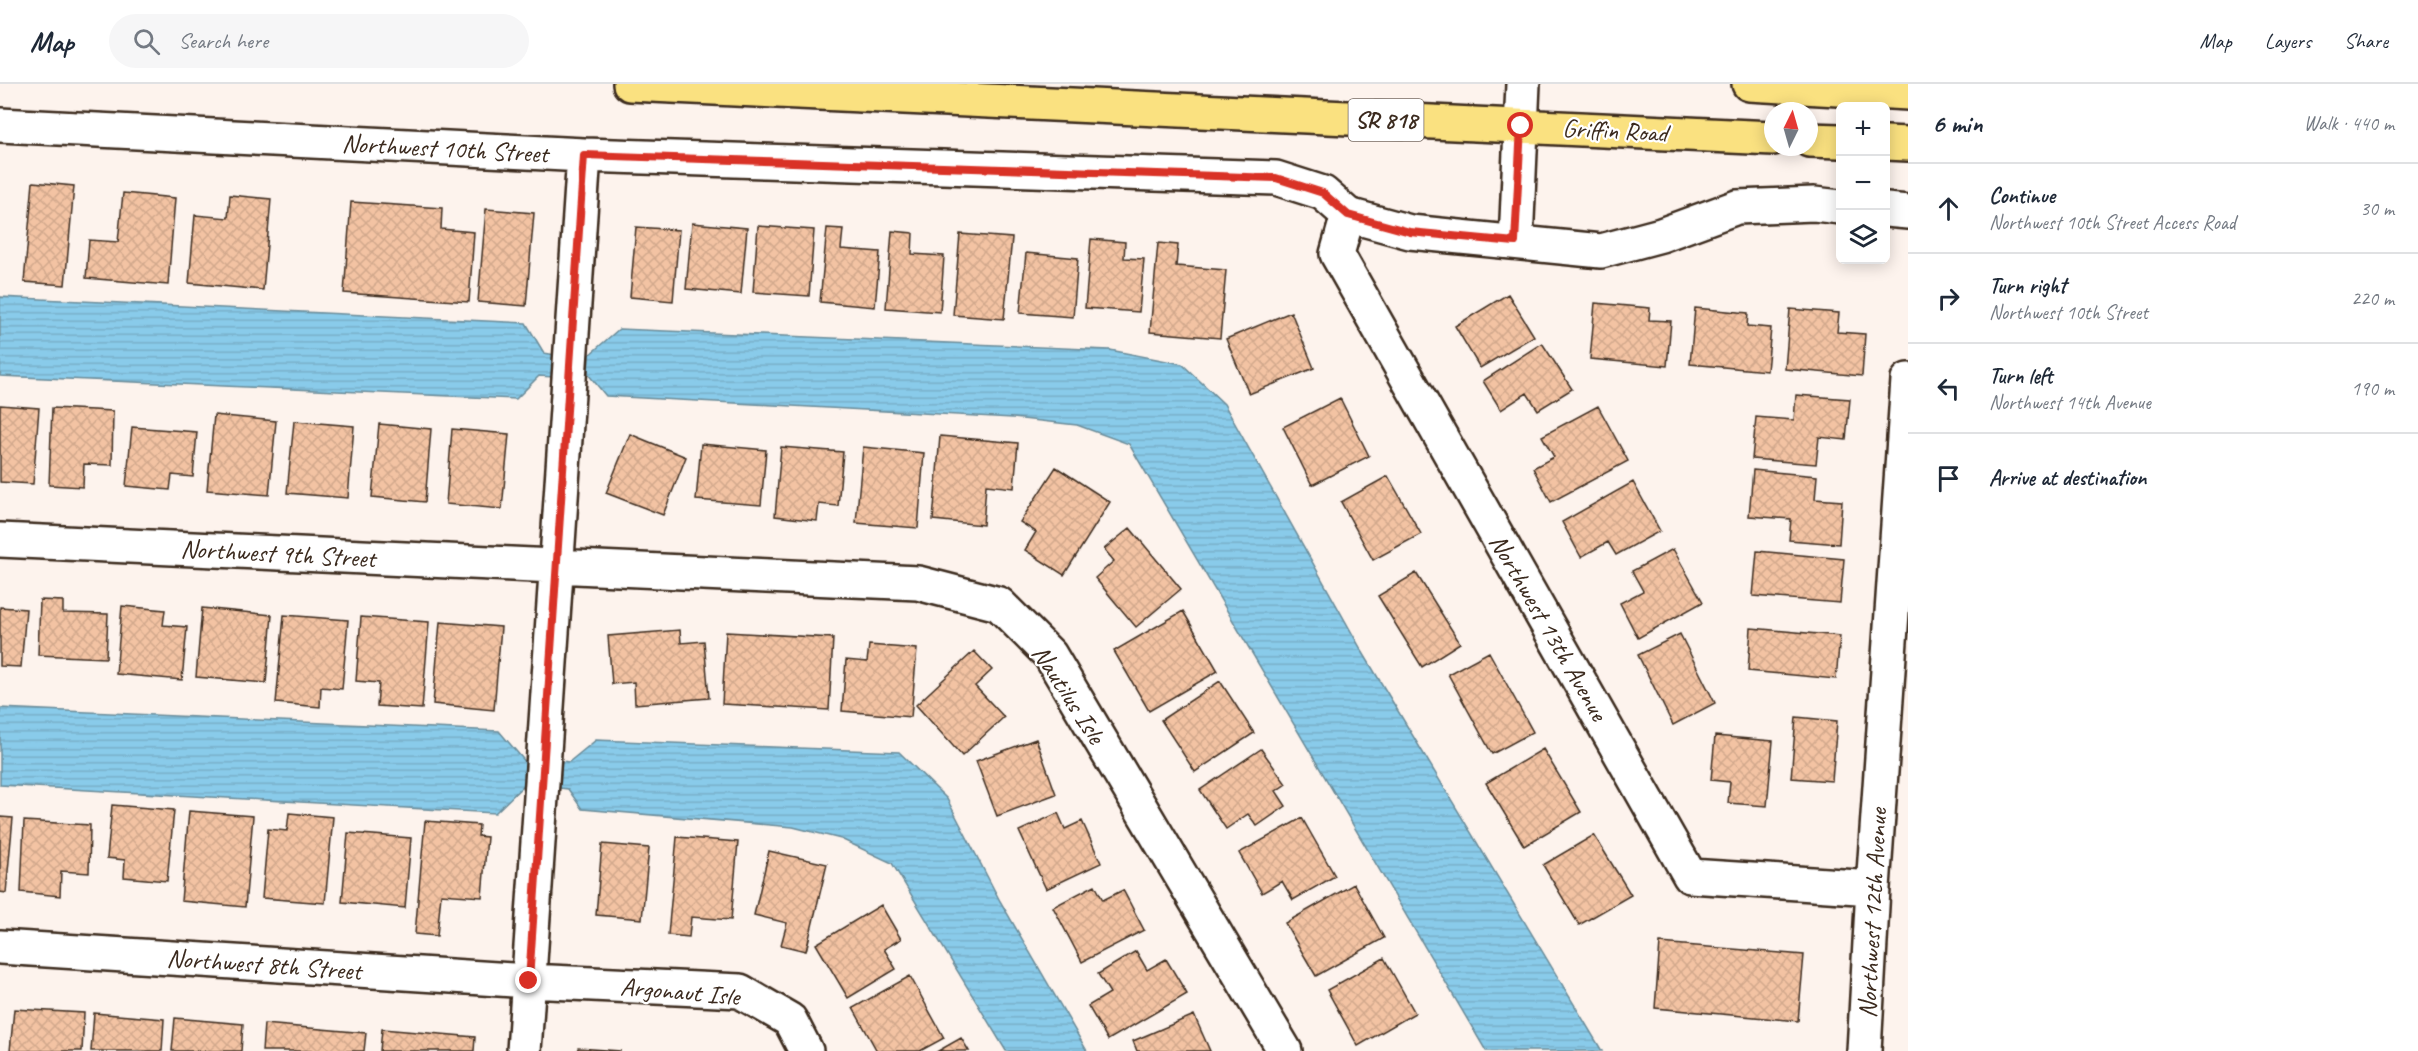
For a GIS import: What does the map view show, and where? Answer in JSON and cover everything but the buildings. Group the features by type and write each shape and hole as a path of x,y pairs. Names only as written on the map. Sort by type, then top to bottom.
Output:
{"main road":[{"name":"Griffin Road","path":"630,84 1764,138"},
{"path":"1749,84 1908,93"},
{"path":"1818,140 1836,141"},
{"path":"1890,143 1908,144"}],"street":[{"path":"1515,242 1523,84"},
{"name":"Northwest 10th Street","path":"0,125 584,155 1276,178 1323,193 1348,215 1410,232 1601,251 1661,235 1737,207 1814,204 1836,207"},
{"path":"524,1051 555,566 570,394 584,155"},
{"path":"1890,210 1908,212"},
{"name":"Northwest 13th Avenue","path":"1348,215 1337,254 1690,876 1872,888"},
{"name":"Northwest 12th Avenue","path":"1864,1051 1872,888 1908,380"},
{"name":"Northwest 9th Street","path":"0,540 555,566"},
{"name":"Nautilus Isle","path":"555,566 918,583 999,604 1050,654 1285,1051"},
{"name":"Northwest 8th Street","path":"0,947 529,981"},
{"name":"Argonaut Isle","path":"529,981 740,991 790,1020 807,1051"}],"water":[{"path":"0,297 526,323 544,353 556,355 553,377 539,376 516,399 0,376"},
{"path":"619,329 1110,350 1182,364 1224,404 1362,651 1602,1051 1486,1051 1129,444 1077,425 1013,418 606,396 588,374 589,355"},
{"path":"0,708 499,731 528,765 526,783 495,813 0,785"},
{"path":"596,740 899,752 947,799 1000,901 1087,1051 1006,1051 892,863 841,839 793,827 582,809 568,789 560,788 562,761 569,762"}],"route":[{"path":"529,981 555,566 570,394 584,155 1276,178 1323,193 1348,215 1410,232 1515,242 1521,126"}]}
